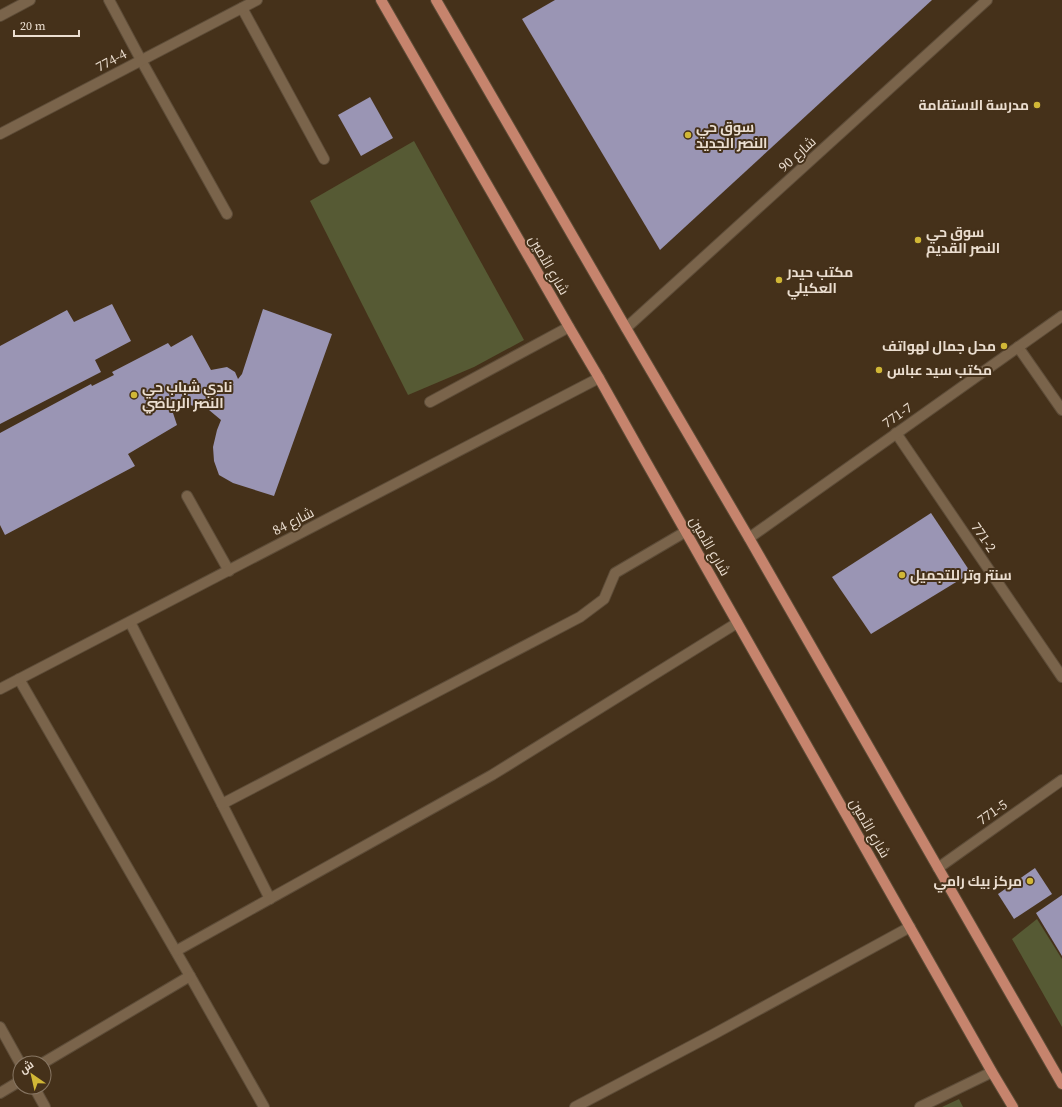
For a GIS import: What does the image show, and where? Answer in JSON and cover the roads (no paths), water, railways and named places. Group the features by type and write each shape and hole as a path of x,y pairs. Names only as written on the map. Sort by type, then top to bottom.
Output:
{"main road":[{"name":"شارع الأمين","path":"381,0 599,378 685,532 1013,1107"},
{"path":"436,0 749,538 1062,1084"}],"street":[{"path":"0,16 30,0"},
{"path":"109,0 226,214"},
{"name":"774-4","path":"0,134 256,0"},
{"name":"شارع 90","path":"626,328 987,0"},
{"path":"242,8 324,159"},
{"name":"771-7","path":"749,538 1062,316"},
{"path":"430,402 569,327"},
{"path":"1018,347 1062,410"},
{"name":"شارع 84","path":"0,689 599,378"},
{"name":"771-2","path":"896,433 1062,677"},
{"path":"187,496 229,570"},
{"path":"222,804 580,617 604,599 615,573 685,532"},
{"path":"130,622 270,899"},
{"path":"176,951 492,775 737,623"},
{"path":"19,679 264,1107"},
{"name":"771-5","path":"938,868 1062,780"},
{"path":"575,1107 714,1034 910,927"},
{"path":"52,1058 190,976"},
{"path":"0,1027 16,1055"},
{"path":"920,1107 992,1072"},
{"path":"0,1093 12,1086"},
{"path":"38,1095 45,1107"}],"place":[{"name":"مدرسة الاستقامة","path":"1037,105"},
{"name":"سوق حي النصر الجديد","path":"688,135"},
{"name":"سوق حي النصر القديم","path":"918,240"},
{"name":"مكتب حيدر العكيلي","path":"779,280"},
{"name":"محل جمال لهواتف","path":"1004,346"},
{"name":"مكتب سيد عباس","path":"879,370"},
{"name":"نادي شباب حي النصر الرياضي","path":"134,395"},
{"name":"سنتر وتر للتجميل","path":"902,575"},
{"name":"مركز بيك رامي","path":"1030,881"}]}
